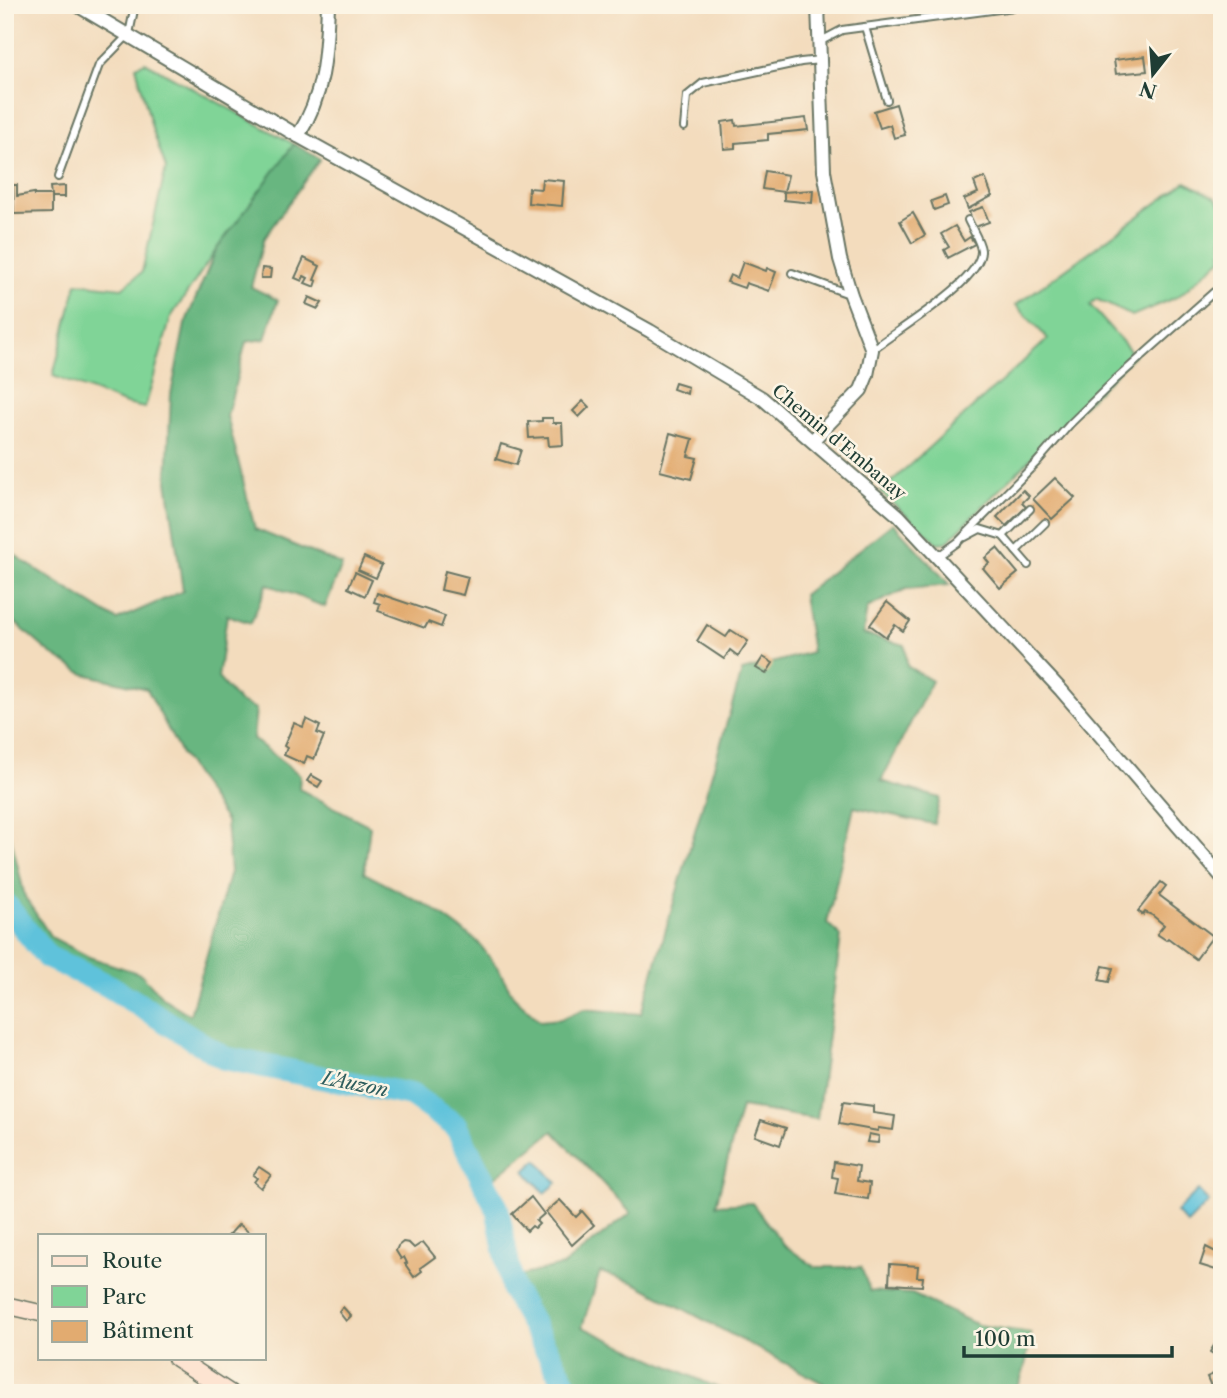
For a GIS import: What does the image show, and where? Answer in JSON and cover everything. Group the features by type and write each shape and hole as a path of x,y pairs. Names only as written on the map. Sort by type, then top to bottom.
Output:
{"main road":[{"path":"5,1305 38,1313"},
{"path":"179,1360 230,1393"}],"street":[{"name":"Chemin d'Embanay","path":"77,5 129,33 298,136 650,331 762,398 899,516 1061,690 1220,870"},
{"path":"298,136 316,105 321,89 328,5"},
{"path":"813,440 861,390 872,350 850,295 840,260 824,171 817,5"}],"lane":[{"path":"58,177 99,65 129,33 135,5"},
{"path":"819,42 842,30 1028,5"},
{"path":"1219,5 1222,39"},
{"path":"865,27 887,100"},
{"path":"684,127 687,96 703,83 820,60"},
{"path":"872,350 962,285 977,266 981,250 968,220"},
{"path":"792,273 850,295"},
{"path":"958,542 1115,380 1214,292 1222,294"},
{"path":"1003,536 1030,509"},
{"path":"1016,551 1045,523"},
{"path":"937,557 980,529 1003,536 1028,565"}],"green space":[{"path":"145,62 294,144 216,250 171,317 145,408 126,404 53,376 77,283 122,288 142,272 166,168 152,128 136,66"},
{"path":"294,144 320,159 264,238 251,287 278,300 265,339 246,342 227,416 255,529 342,565 325,607 267,584 251,623 227,615 218,678 239,702 256,709 253,739 300,775 299,789 370,826 364,873 432,908 477,941 497,967 514,997 540,1021 561,1019 584,1009 641,1014 742,671 812,652 803,595 893,523 950,585 906,589 867,608 863,634 905,645 907,666 932,681 881,781 940,798 934,824 854,807 827,923 841,936 817,1119 741,1107 716,1205 752,1203 784,1245 815,1267 861,1267 870,1291 912,1294 978,1325 1031,1333 1023,1372 1013,1393 841,1393 635,1283 600,1272 582,1327 729,1393 579,1393 518,1286 518,1276 562,1266 631,1213 553,1131 494,1178 461,1119 414,1090 223,1052 112,982 50,950 13,904 5,884 5,825 11,838 25,897 51,937 89,957 141,974 163,998 190,1015 230,872 226,821 181,754 147,689 84,674 50,653 5,614 5,547 117,620 183,591 167,481 171,394 185,324 216,250"},
{"path":"1186,182 1216,198 1222,206 1222,258 1179,296 1132,316 1096,299 1090,305 1134,355 947,542 938,543 880,492 1048,339 1016,305"}],"water":[{"path":"537,1160 557,1183 545,1193 525,1171"},
{"path":"1198,1190 1209,1202 1187,1224 1176,1212"}],"building":[{"path":"1145,56 1147,71 1116,74 1114,60"},
{"path":"896,104 905,135 894,138 890,125 880,128 874,111"},
{"path":"806,118 808,130 768,134 768,140 735,143 735,148 724,149 722,122 735,120 736,126"},
{"path":"765,171 788,175 784,192 762,189"},
{"path":"985,177 992,196 968,209 964,199 978,193 974,182"},
{"path":"542,179 564,181 562,206 528,203 529,188 541,189"},
{"path":"13,185 17,185 17,196 34,193 51,195 50,187 65,186 65,197 51,197 51,213 14,214"},
{"path":"813,190 812,203 784,200 784,192"},
{"path":"945,196 948,205 934,210 931,201"},
{"path":"983,207 989,222 975,227 969,212"},
{"path":"913,213 925,235 912,243 900,221"},
{"path":"955,226 964,241 970,237 975,244 948,258 944,250 949,247 941,234"},
{"path":"304,258 320,266 314,280 317,281 315,287 305,283 308,278 304,276 302,281 295,278"},
{"path":"743,262 776,272 769,291 746,283 744,288 727,282 730,275 737,278"},
{"path":"262,268 271,269 270,278 261,278"},
{"path":"309,297 322,303 318,309 306,304"},
{"path":"675,383 688,387 687,394 673,389"},
{"path":"583,401 589,407 579,417 573,411"},
{"path":"542,418 553,418 553,423 562,423 563,445 549,446 548,437 529,438 528,422 542,421"},
{"path":"670,433 693,439 688,456 697,458 691,479 660,471"},
{"path":"501,444 521,450 516,465 496,459"},
{"path":"1055,478 1075,498 1052,519 1033,499"},
{"path":"1023,490 1029,496 1022,503 1026,507 1006,526 997,517"},
{"path":"997,548 1018,573 1000,588 983,568 989,563 985,558"},
{"path":"364,557 382,565 376,578 358,570"},
{"path":"445,571 468,577 463,595 441,590"},
{"path":"355,572 372,580 365,596 348,588"},
{"path":"377,593 445,616 441,627 428,622 425,628 378,611 380,604 374,602"},
{"path":"887,602 910,621 903,631 895,625 886,637 870,625"},
{"path":"707,625 726,637 731,630 748,641 738,656 730,650 724,659 697,641"},
{"path":"763,657 773,663 766,674 756,668"},
{"path":"306,719 320,726 317,733 324,736 314,759 307,756 304,764 284,755 287,748 284,746 294,723 303,727"},
{"path":"311,775 322,781 318,787 307,781"},
{"path":"1161,882 1166,886 1159,895 1213,936 1196,959 1168,938 1166,940 1157,934 1164,925 1152,915 1145,912 1143,915 1138,911"},
{"path":"1103,966 1113,968 1109,982 1099,980"},
{"path":"843,1102 873,1106 873,1113 895,1116 893,1130 878,1128 878,1131 839,1124"},
{"path":"761,1120 786,1128 780,1145 755,1136"},
{"path":"869,1134 879,1136 878,1143 867,1142"},
{"path":"834,1162 859,1166 857,1181 870,1183 868,1199 835,1194 838,1178 832,1177"},
{"path":"259,1167 271,1175 261,1188 254,1182 257,1178 253,1175"},
{"path":"531,1197 544,1214 536,1221 539,1224 535,1228 532,1226 527,1231 512,1214"},
{"path":"560,1200 576,1217 582,1211 594,1225 572,1245 546,1212"},
{"path":"239,1224 251,1234 230,1234"},
{"path":"403,1242 414,1248 423,1242 435,1257 420,1268 422,1271 414,1277 405,1264 407,1263 404,1257 401,1259 396,1251"},
{"path":"1206,1247 1222,1255 1222,1272 1200,1265"},
{"path":"890,1264 918,1266 917,1277 923,1277 922,1286 889,1284"},
{"path":"343,1307 351,1316 346,1321 339,1312"},
{"path":"1222,1333 1222,1359 1210,1352"},
{"path":"1213,1374 1221,1393 1214,1393 1207,1377"}],"waterway":[{"name":"L'Auzon","path":"5,904 47,957 109,986 224,1058 411,1095 456,1126 497,1208 513,1290 571,1393"}]}
